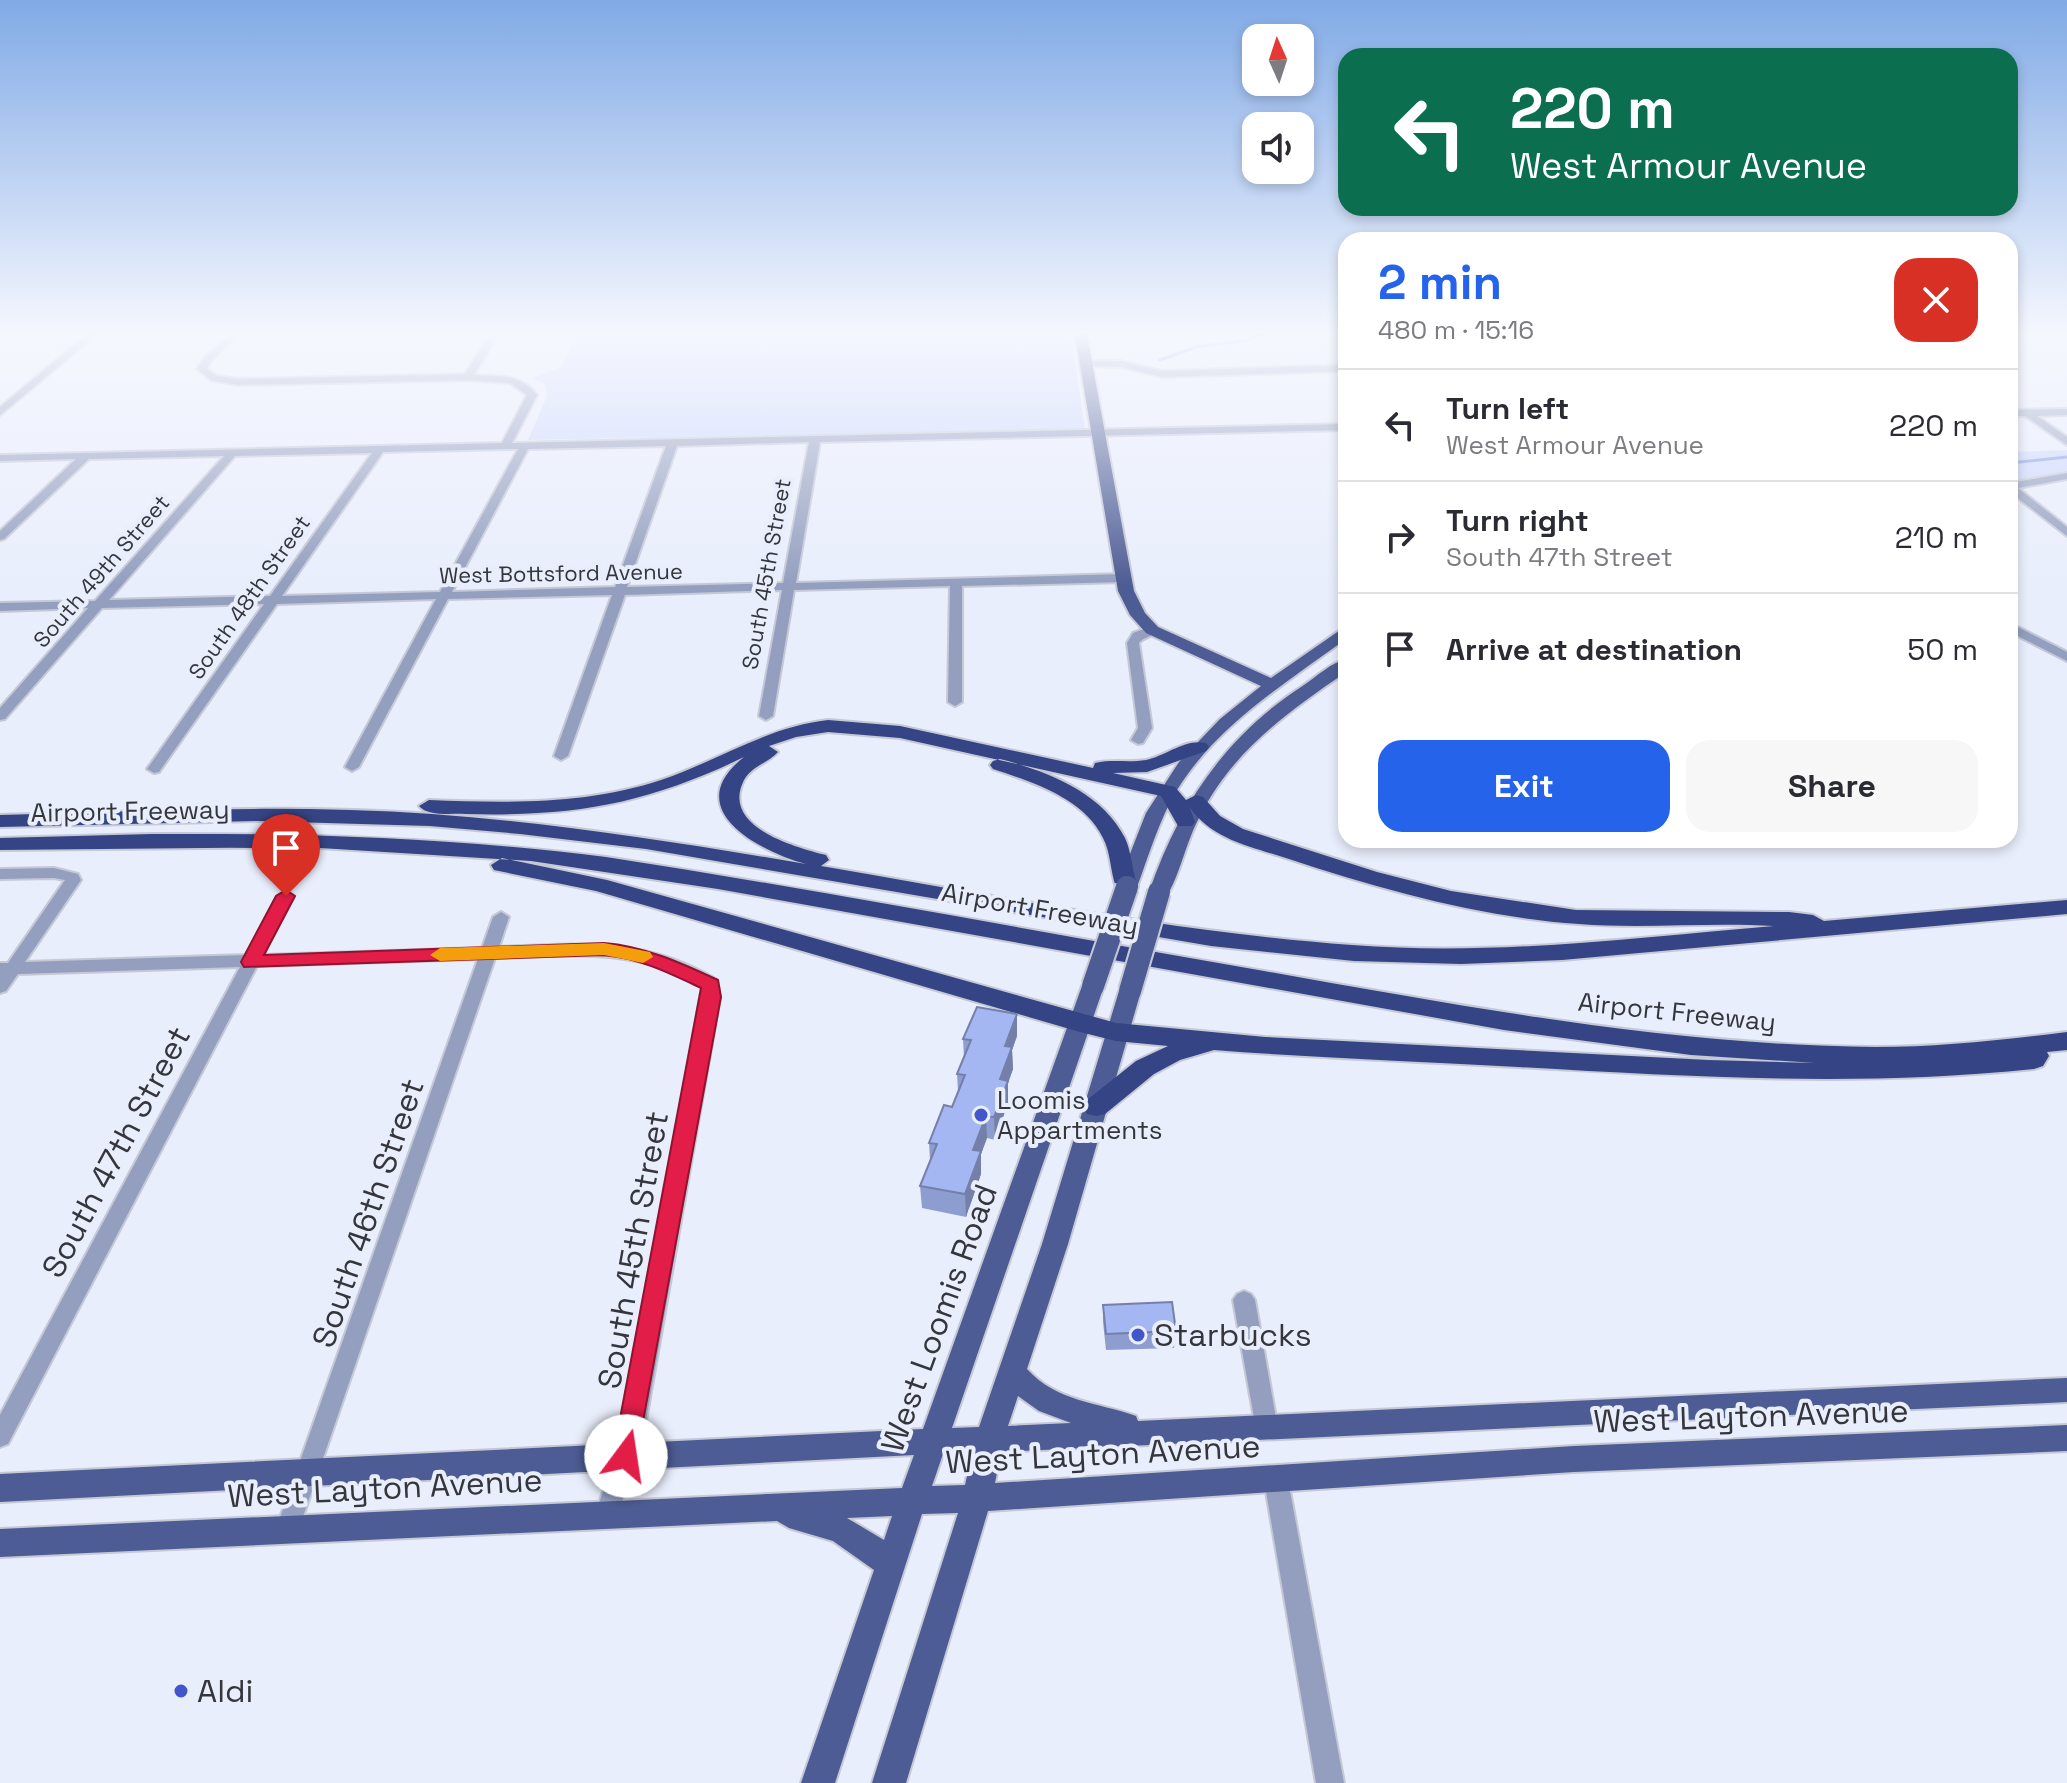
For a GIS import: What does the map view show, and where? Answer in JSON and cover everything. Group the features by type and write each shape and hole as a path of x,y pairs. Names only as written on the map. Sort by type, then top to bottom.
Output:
{"highway":[{"path":"0,811 229,803 389,804 515,810 588,805 671,783 772,738 830,726 877,728 1014,755 1168,791 1177,801 1185,822"},
{"path":"1045,912 1000,897 794,854 752,833 736,818 730,801 733,784 750,763 771,750 802,740 831,736 886,739 984,761 1055,787 1098,817 1114,838 1127,887"},
{"path":"1014,755 1107,767 1134,767 1161,762 1199,747"},
{"path":"1196,801 1203,816 1213,824 1274,846 1387,884 1488,905 1595,918 1785,918 1858,928"},
{"name":"Airport Freeway","path":"0,821 257,815 430,820 646,843 1211,939 1354,953 1461,956 1562,952 2056,908"},
{"path":"199,839 234,848 423,855 560,875 1116,1032 1239,1042 1834,1075 1939,1071 2034,1060 2057,1043"},
{"name":"Airport Freeway","path":"0,844 199,839 413,844 604,864 1464,1015 1670,1046 1834,1055 1921,1054 2057,1043"},
{"path":"1096,1107 1138,1071 1162,1056 1192,1048 1239,1042"}],"main road":[{"path":"1096,418 1129,599 1152,630 1273,685 1279,696 1261,725"},
{"name":"West Loomis Road","path":"818,1783 912,1501 1127,887 1168,791 1199,747 1273,685 1338,637"},
{"path":"1300,694 1297,689 1302,676 1320,650"},
{"path":"889,1783 977,1498 989,1439 1055,1244 1159,892 1185,822 1219,768 1261,725 1338,669"},
{"path":"1012,1372 1028,1388 1071,1412 1162,1431"},
{"name":"West Layton Avenue","path":"0,1488 933,1441 1267,1429 2067,1390"},
{"name":"West Layton Avenue","path":"0,1543 977,1498 1574,1459 2067,1438"},
{"path":"725,1508 795,1515 835,1525 862,1539 891,1565"}],"street":[{"path":"352,767 447,596 528,418"},
{"path":"2034,418 2067,442"},
{"path":"0,458 1338,427"},
{"name":"South 45th Street","path":"766,716 815,439"},
{"path":"561,756 672,444"},
{"name":"South 48th Street","path":"154,769 380,449"},
{"name":"South 49th Street","path":"0,716 232,453"},
{"path":"0,537 86,456"},
{"path":"2018,485 2067,476"},
{"path":"2018,493 2067,533"},
{"name":"West Bottsford Avenue","path":"0,607 1124,578"},
{"path":"955,702 956,582"},
{"path":"1138,740 1145,728 1133,643 1138,636 1152,630"},
{"path":"2018,631 2064,657"},
{"path":"0,874 54,873 69,876 72,882 7,968 0,987"},
{"name":"South 47th Street","path":"0,1437 286,896"},
{"name":"South 46th Street","path":"288,1529 501,917"},
{"name":"South 45th Street","path":"489,953 623,951 697,976 711,984 626,1456 608,1513"},
{"path":"7,968 489,953"},
{"path":"1244,1300 1267,1429"},
{"path":"1276,1480 1330,1783"}],"shaded area":[{"path":"537,418 1083,418 1085,429 528,440"},
{"path":"2067,450 2067,473 2018,482 2018,452"}],"building":[{"name":"Loomis Appartments","path":"977,1007 1017,1014 1005,1046 1012,1047 1000,1079 1008,1081 994,1117 986,1116 973,1150 981,1151 965,1194 920,1186 937,1144 929,1143 944,1105 952,1107 965,1075 957,1074 971,1040 963,1039"},
{"path":"1172,1302 1176,1331 1106,1334 1103,1305"}],"waterway":[{"path":"2018,462 2067,457"}],"slow traffic":[{"path":"440,955 604,949 643,957"}],"place":[{"name":"Loomis Appartments","path":"981,1115"},
{"name":"Starbucks","path":"1138,1335"},
{"name":"Aldi","path":"181,1691"}],"route":[{"path":"286,896 250,962 604,949 623,951 667,964 711,984 713,989 633,1432 626,1456"}]}
